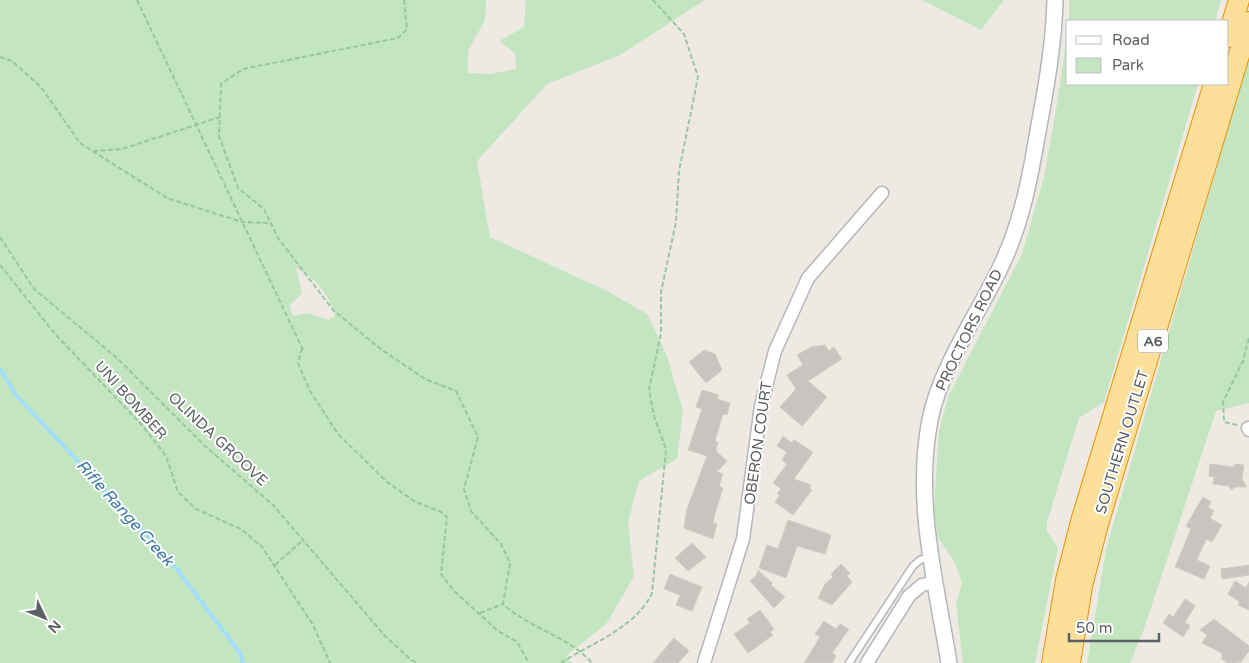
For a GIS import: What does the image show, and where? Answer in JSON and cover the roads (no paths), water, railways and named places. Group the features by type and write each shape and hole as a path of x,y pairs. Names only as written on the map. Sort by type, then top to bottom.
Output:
{"highway":[{"path":"1229,34 1239,0"},
{"name":"SOUTHERN OUTLET","path":"1070,663 1079,601 1094,538 1249,22"},
{"name":"SOUTHERN OUTLET","path":"1052,663 1062,601 1082,518 1214,85"}],"street":[{"name":"PROCTORS ROAD","path":"949,663 931,555 923,487 930,419 940,387 1001,267 1021,217 1042,110 1055,0"},
{"name":"OBERON COURT","path":"704,663 745,531 761,406 775,351 808,278 882,192"},
{"path":"867,663 909,596 922,585 935,582"}],"lane":[{"path":"849,663 913,566 931,555"}],"waterway":[{"name":"Rifle Range Creek","path":"0,369 16,395 170,560 240,653 243,663"}]}
